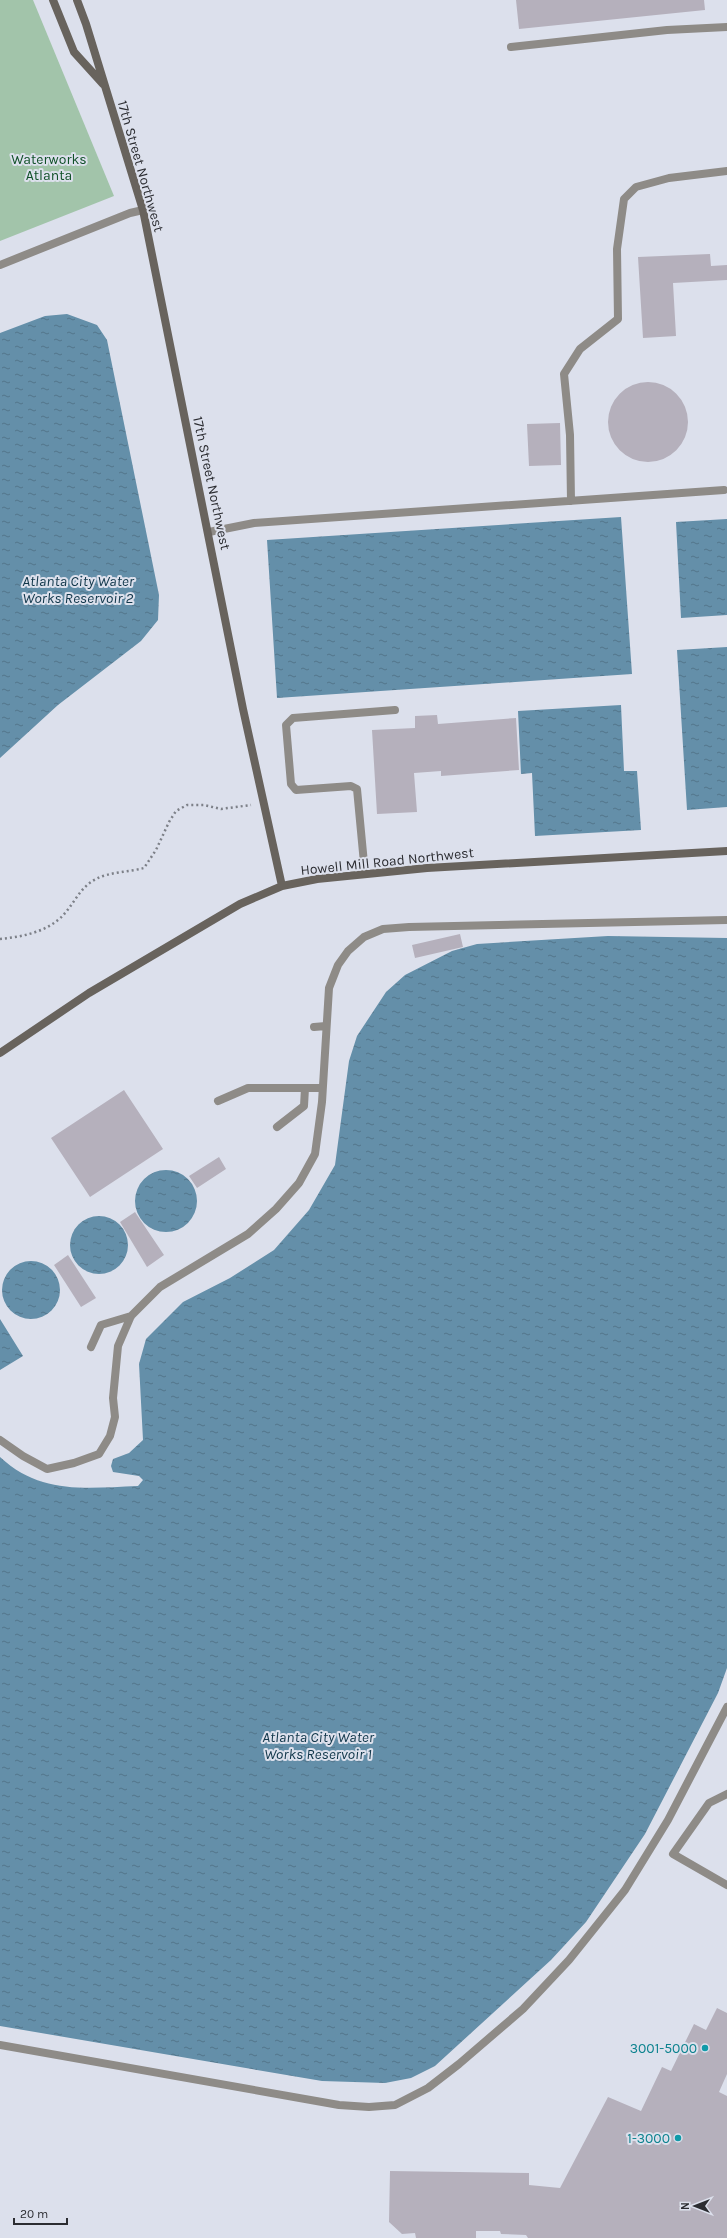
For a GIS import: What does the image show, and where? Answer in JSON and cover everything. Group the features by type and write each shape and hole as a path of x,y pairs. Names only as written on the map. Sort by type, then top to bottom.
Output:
{"street":[{"name":"17th Street Northwest","path":"53,0 74,52 105,87"},
{"name":"17th Street Northwest","path":"77,0 143,210 263,802 282,886"},
{"path":"510,47 667,30 727,27"},
{"path":"571,501 570,435 564,374 580,349 618,319 617,249 624,199 636,187 669,178 727,171"},
{"path":"0,265 130,213 143,210"},
{"path":"209,532 254,523 724,490"},
{"path":"365,874 357,790 351,786 300,792 296,790 291,784 286,725 293,718 395,710"},
{"name":"Howell Mill Road Northwest","path":"0,1053 96,989 240,904 282,886 317,879 427,868 727,851"},
{"path":"0,1440 23,1456 47,1469 74,1463 100,1454 110,1436 115,1417 113,1398 118,1346 131,1316 160,1287 248,1234 276,1209 299,1183 315,1154 322,1088 329,988 338,965 348,951 364,937 383,929 727,920"},
{"path":"314,1026 326,1026"},
{"path":"218,1101 248,1088 322,1088"},
{"path":"277,1127 304,1106 305,1088"},
{"path":"91,1347 101,1325 131,1316"},
{"path":"0,2045 339,2105 369,2108 395,2105 428,2088 459,2064 523,2009 569,1960 628,1884 668,1820 727,1707"},
{"path":"727,1794 709,1803 673,1854 727,1885"}],"path":[{"path":"0,939 36,932 58,920 81,891 96,879 144,868 156,850 169,822 176,811 187,805 204,805 221,809 241,807 263,802"}],"green space":[{"name":"Waterworks Atlanta","path":"0,0 33,0 114,196 0,241"}],"water":[{"name":"Atlanta City Water Works Reservoir 2","path":"67,314 97,325 107,340 159,595 158,620 141,641 58,705 0,758 0,333 45,316"},
{"path":"621,517 632,674 277,698 267,540"},
{"path":"727,519 727,615 681,618 676,522"},
{"path":"727,647 727,807 687,810 677,650"},
{"path":"621,705 624,771 637,771 641,830 535,836 532,773 521,774 518,711"},
{"name":"Atlanta City Water Works Reservoir 1","path":"608,936 727,938 727,1668 718,1693 645,1834 586,1922 551,1960 435,2066 411,2078 385,2083 322,2081 0,2026 0,1457 16,1469 32,1478 48,1483 82,1488 138,1486 143,1480 139,1476 113,1472 111,1466 113,1459 129,1453 143,1440 139,1364 146,1339 183,1302 230,1278 274,1250 309,1210 335,1165 349,1061 357,1036 386,992 405,975 452,951 477,944"},
{"path":"160,1170 172,1170 188,1179 195,1189 197,1201 195,1213 188,1223 172,1232 160,1232 149,1227 140,1218 135,1207 135,1195 140,1184 149,1175"},
{"path":"99,1216 110,1218 123,1229 126,1234 128,1245 126,1256 115,1269 110,1272 99,1274 88,1272 75,1261 72,1256 70,1245 72,1234 83,1221 88,1218"},
{"path":"31,1261 42,1263 55,1274 58,1279 60,1290 58,1301 47,1314 42,1317 31,1319 20,1317 7,1306 4,1301 2,1290 4,1279 15,1266 20,1263"},
{"path":"0,1319 23,1356 0,1370"}],"building":[{"path":"516,0 704,0 705,10 519,29"},
{"path":"710,254 711,266 727,265 727,280 673,283 676,336 643,338 638,257"},
{"path":"648,382 663,385 676,394 685,407 688,422 685,437 676,450 663,459 648,462 633,459 620,450 611,437 608,422 611,407 620,394 633,385"},
{"path":"560,423 561,465 529,466 527,424"},
{"path":"437,715 438,724 516,718 519,770 441,776 441,771 414,773 417,812 377,814 372,730 415,728 415,716"},
{"path":"460,934 463,947 415,958 412,945"},
{"path":"124,1090 163,1149 90,1197 51,1138"},
{"path":"219,1157 226,1169 197,1188 189,1176"},
{"path":"135,1212 164,1255 147,1267 120,1222"},
{"path":"68,1255 96,1298 81,1307 54,1265"},
{"name":"1-3000","path":"717,2008 727,2013 727,2074 719,2092 727,2096 727,2238 528,2238 526,2235 501,2234 500,2231 476,2231 476,2238 416,2238 415,2233 402,2234 389,2222 390,2171 529,2173 529,2185 560,2188 608,2097 641,2111 662,2067 671,2071 694,2024 706,2030"}],"place":[{"name":"3001-5000","path":"705,2048"},
{"name":"1-3000","path":"678,2138"}]}
